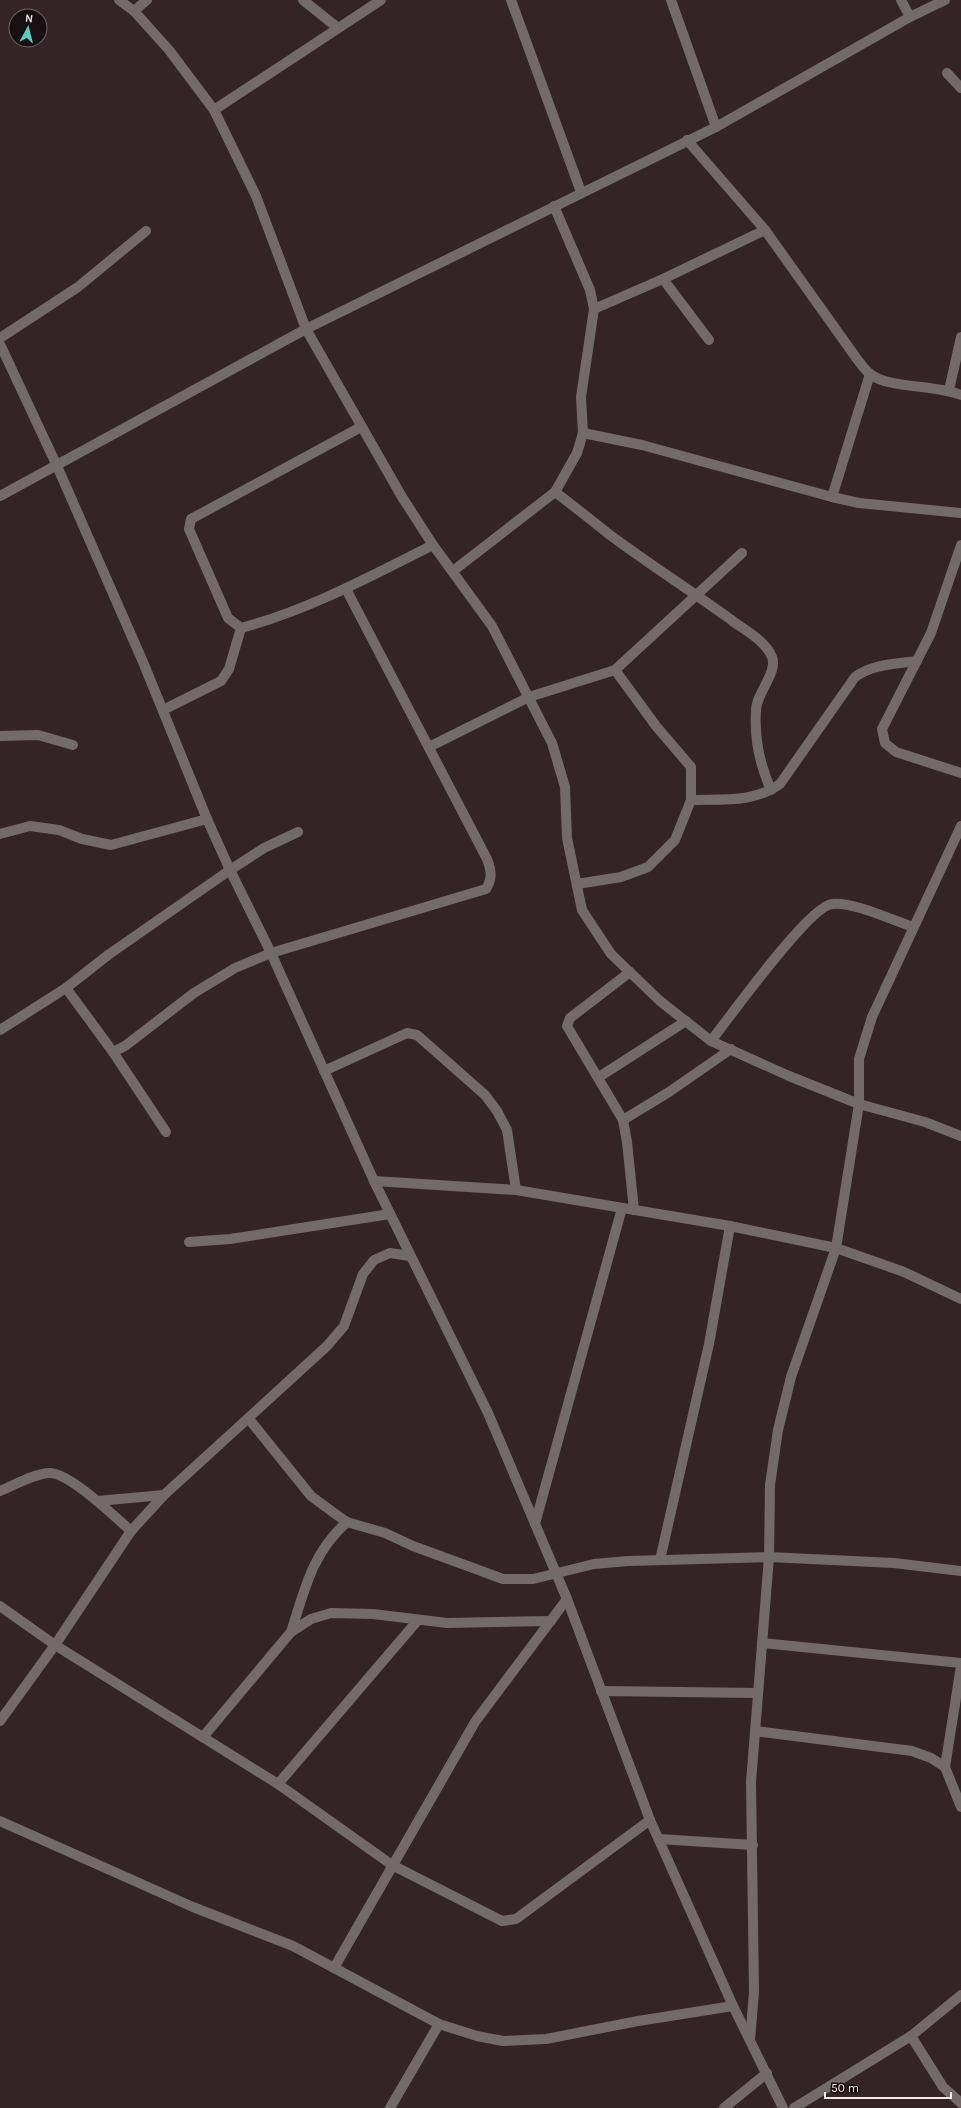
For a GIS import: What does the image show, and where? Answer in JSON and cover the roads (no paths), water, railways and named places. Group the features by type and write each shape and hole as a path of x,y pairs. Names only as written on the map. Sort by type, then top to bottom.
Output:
{"street":[{"path":"119,0 134,11 169,50 214,110 256,196 306,328 361,428 402,497 433,545 492,626 529,697 552,743 565,787 567,838 582,910 611,954 660,1001 711,1041 789,1076 859,1104 926,1122 961,1136"},
{"path":"134,11 147,0"},
{"path":"303,0 338,28"},
{"path":"214,110 381,0"},
{"path":"511,0 581,192"},
{"path":"671,0 716,127"},
{"path":"901,0 910,17"},
{"path":"0,496 306,328 716,127 910,17 945,0"},
{"path":"947,73 961,88"},
{"path":"687,140 765,230 857,359 870,374 882,380 948,390 961,395"},
{"path":"453,572 556,492 577,452 583,433 581,397 594,309 590,290 554,206"},
{"path":"594,309 663,279 765,230"},
{"path":"0,338 78,287 146,231"},
{"path":"663,279 709,340"},
{"path":"948,390 961,337"},
{"path":"0,344 57,466 163,710 207,819 230,870 270,953 374,1181 488,1413 567,1600 650,1820 733,2006 783,2108"},
{"path":"832,497 870,374"},
{"path":"241,628 228,618 189,529 191,520 361,428"},
{"path":"583,433 642,445 859,503 961,513"},
{"path":"556,492 611,535 764,644 772,658 771,674 761,690 756,710 758,749 763,771 771,790"},
{"path":"241,628 260,623 346,589 433,545"},
{"path":"961,545 931,633 882,729 885,743 896,752 961,773"},
{"path":"429,747 529,697 615,670 742,553"},
{"path":"113,1052 125,1046 194,993 235,968 270,953 486,889 490,882 491,871 487,859 466,822 429,747 346,589"},
{"path":"163,710 221,681 229,669 241,628"},
{"path":"691,800 759,796 771,790 780,784 855,677 863,670 917,661"},
{"path":"577,884 621,877 648,867 675,840 691,800 690,767 656,726 615,670"},
{"path":"0,736 38,735 73,745"},
{"path":"0,834 30,826 59,830 82,839 111,845 207,819"},
{"path":"750,2042 754,1992 751,1782 769,1557 770,1485 778,1430 791,1377 836,1248 859,1104 859,1058 872,1017 961,826"},
{"path":"0,1030 66,988 108,955 230,870 264,848 298,832"},
{"path":"711,1041 781,949 814,915 829,904 844,903 914,927"},
{"path":"630,972 568,1021 567,1026 599,1077 623,1120 627,1142 634,1210"},
{"path":"66,988 113,1052 166,1132"},
{"path":"599,1077 686,1021"},
{"path":"324,1071 407,1033 417,1035 485,1095 497,1111 507,1130 516,1190"},
{"path":"623,1120 669,1092 731,1050"},
{"path":"374,1181 516,1190 730,1226 836,1248 904,1272 961,1299"},
{"path":"535,1524 622,1208"},
{"path":"189,1242 230,1239 390,1214"},
{"path":"660,1560 709,1344 730,1226"},
{"path":"0,1721 55,1645 131,1531 164,1495 328,1346 344,1326 363,1274 374,1260 390,1253 410,1256"},
{"path":"249,1419 311,1496 347,1522 385,1533 413,1546 503,1579 533,1579 594,1564 660,1560 769,1557 894,1563 961,1570"},
{"path":"0,1491 39,1475 50,1473 66,1478 97,1501 131,1531"},
{"path":"97,1501 164,1495"},
{"path":"291,1632 313,1567 322,1550 335,1533 347,1522"},
{"path":"334,1968 475,1722 567,1600"},
{"path":"0,1606 55,1645 278,1784 392,1865 502,1921 516,1920 650,1820"},
{"path":"203,1737 291,1632 311,1619 332,1613 372,1614 454,1623 551,1621"},
{"path":"278,1784 418,1620"},
{"path":"762,1643 961,1663"},
{"path":"961,1666 945,1767 961,1807"},
{"path":"601,1691 758,1693"},
{"path":"756,1730 912,1751 931,1758 945,1767"},
{"path":"0,1821 192,1907 293,1946 439,2024 477,2036 503,2041 526,2041 733,2006"},
{"path":"659,1840 752,1845"},
{"path":"794,2108 911,2036 961,1995"},
{"path":"390,2108 439,2024"},
{"path":"911,2036 943,2087 961,2103"},
{"path":"724,2108 767,2074"}]}
